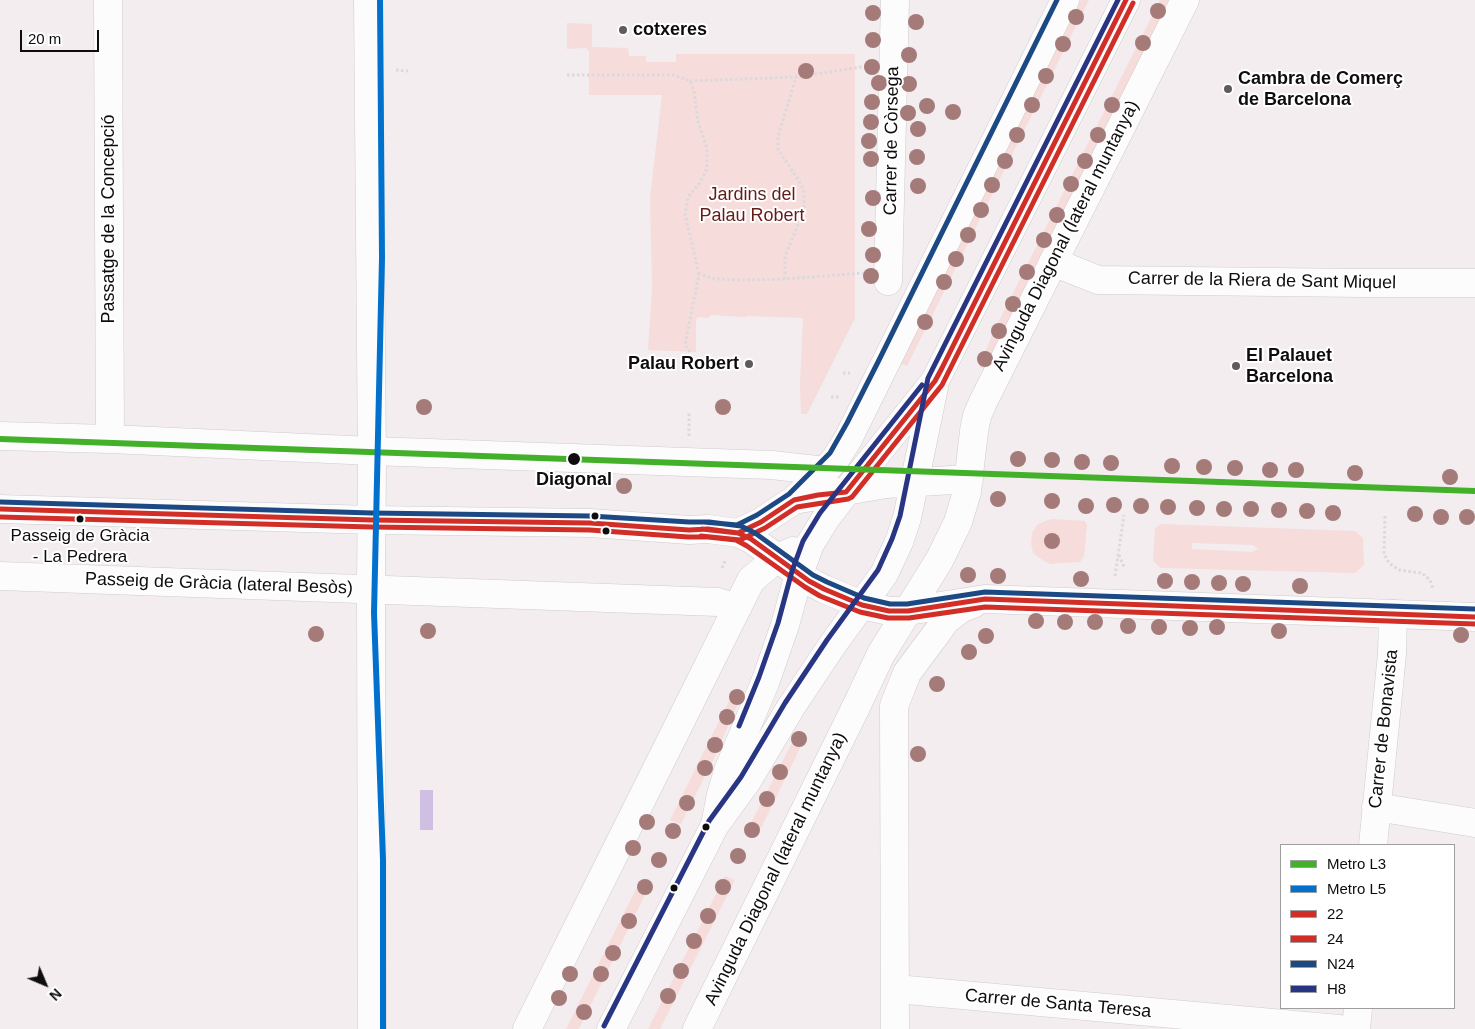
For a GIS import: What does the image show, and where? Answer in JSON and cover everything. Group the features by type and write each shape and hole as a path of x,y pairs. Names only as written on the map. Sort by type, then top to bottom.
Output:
{"street":[{"name":"Passatge de la Concepció","path":"108,0 110,439"},
{"path":"368,0 372,451 372,1029"},
{"name":"Carrer de Còrsega","path":"888,276 895,0"},
{"path":"738,533 761,522 794,500 836,458 857,421 1065,0"},
{"path":"715,825 720,795 728,771 766,680 786,625 799,574 810,544 826,518 935,380 1126,0"},
{"name":"Avinguda Diagonal (lateral muntanya)","path":"697,1029 881,654 940,559 958,522 966,501 977,416 1186,0"},
{"name":"Carrer de la Riera de Sant Miquel","path":"1053,262 1098,280 1475,283"},
{"path":"611,1029 715,825 747,781 791,707 833,644 884,574 899,542 907,518 935,380"},
{"path":"0,436 772,465 825,471 852,484"},
{"path":"794,500 818,495 852,484 969,479"},
{"path":"0,509 372,520 612,524 689,530 708,529 738,533 751,539 799,574 824,589 862,606 889,611 908,611 985,599 1475,617"},
{"path":"527,1029 751,580 776,558 810,544"},
{"name":"Passeig de Gràcia (lateral Besòs)","path":"0,576 718,602 737,608"},
{"path":"895,1029 894,706 907,673 945,621 962,608 985,599"},
{"name":"Carrer de Bonavista","path":"1372,844 1392,654 1393,614"},
{"path":"1376,807 1475,823"},
{"name":"Carrer de Santa Teresa","path":"896,989 1339,1029"},
{"path":"1356,1029 1358,1009"}],"path":[{"path":"567,75 674,75 690,81 796,77 860,66 894,64"},
{"path":"395,70 408,71"},
{"path":"785,279 785,256 804,210 804,192 801,184 778,150 778,137 796,77"},
{"path":"690,81 694,92 698,121 707,148 707,169 699,184 688,197 685,214 699,274 686,345 690,352"},
{"path":"699,274 715,279 888,276"},
{"path":"1115,580 1124,515"},
{"path":"1385,516 1384,554 1389,564 1399,570 1422,573 1430,580 1433,591"},
{"path":"1118,554 1125,569"}],"green space":[{"path":"1081,0 1089,0 907,366 899,363"},
{"path":"1160,0 1169,0 986,369 979,367 993,333"},
{"name":"Jardins del Palau Robert","path":"567,23 592,24 592,47 628,48 629,56 646,56 646,62 676,62 676,54 855,54 855,318 807,414 801,414 800,382 803,318 710,315 709,318 698,317 696,320 696,352 648,350 652,289 650,198 662,95 589,95 589,51 586,48 567,49"},
{"path":"1052,519 1085,521 1087,525 1084,557 1080,562 1050,564 1033,553 1032,533 1037,525"},
{"path":"1162,524 1355,531 1363,538 1364,565 1355,573 1161,568 1153,561 1155,528","holes":["1192,543 1253,545 1258,549 1252,552 1192,549"]},
{"path":"734,691 742,694 715,756 681,824 670,820"},
{"path":"798,731 806,736 761,828 751,823"},
{"path":"725,876 735,880 660,1029 648,1029"},
{"path":"640,881 650,885 579,1029 566,1029"}],"shaded area":[{"path":"420,790 433,790 433,830 420,830"}],"metro line":[{"name":"L5","path":"380,0 382,258 374,613 383,860 383,1029"},
{"name":"L3","path":"0,439 1475,491"}],"transit line":[{"name":"N24","path":"704,522 737,525 757,515 789,494 830,453 878,362 1057,0"},
{"name":"H8","path":"604,1026 709,821 741,777 785,703 827,640 878,570 900,516 928,378 1118,0"},
{"name":"22","path":"702,529 738,533 761,522 794,500 846,492 920,400 935,381 942,368 1126,0"},
{"name":"24","path":"701,536 740,540 765,528 797,507 852,497 942,385 1133,3"},
{"name":"H8","path":"739,726 778,623 792,571 803,541 820,513 922,385"},
{"name":"N24","path":"0,502 372,513 590,516 709,522 741,526 755,533 813,575 864,598 890,604 907,604 985,592 1475,609"},
{"name":"22","path":"0,509 372,520 590,523 689,530 708,529 738,533 751,539 809,581 824,589 862,605 889,611 908,611 985,599 1475,617"},
{"name":"24","path":"0,517 372,527 590,530 736,540 820,596 860,612 888,618 909,618 985,607 1475,624"}],"place":[{"name":"cotxeres","path":"623,30"},
{"name":"Cambra de Comerç de Barcelona","path":"1228,89"},
{"name":"Palau Robert","path":"749,364"},
{"name":"El Palauet Barcelona","path":"1236,366"},
{"name":"Diagonal","path":"574,459"},
{"name":"Passeig de Gràcia - La Pedrera","path":"80,519"}]}
